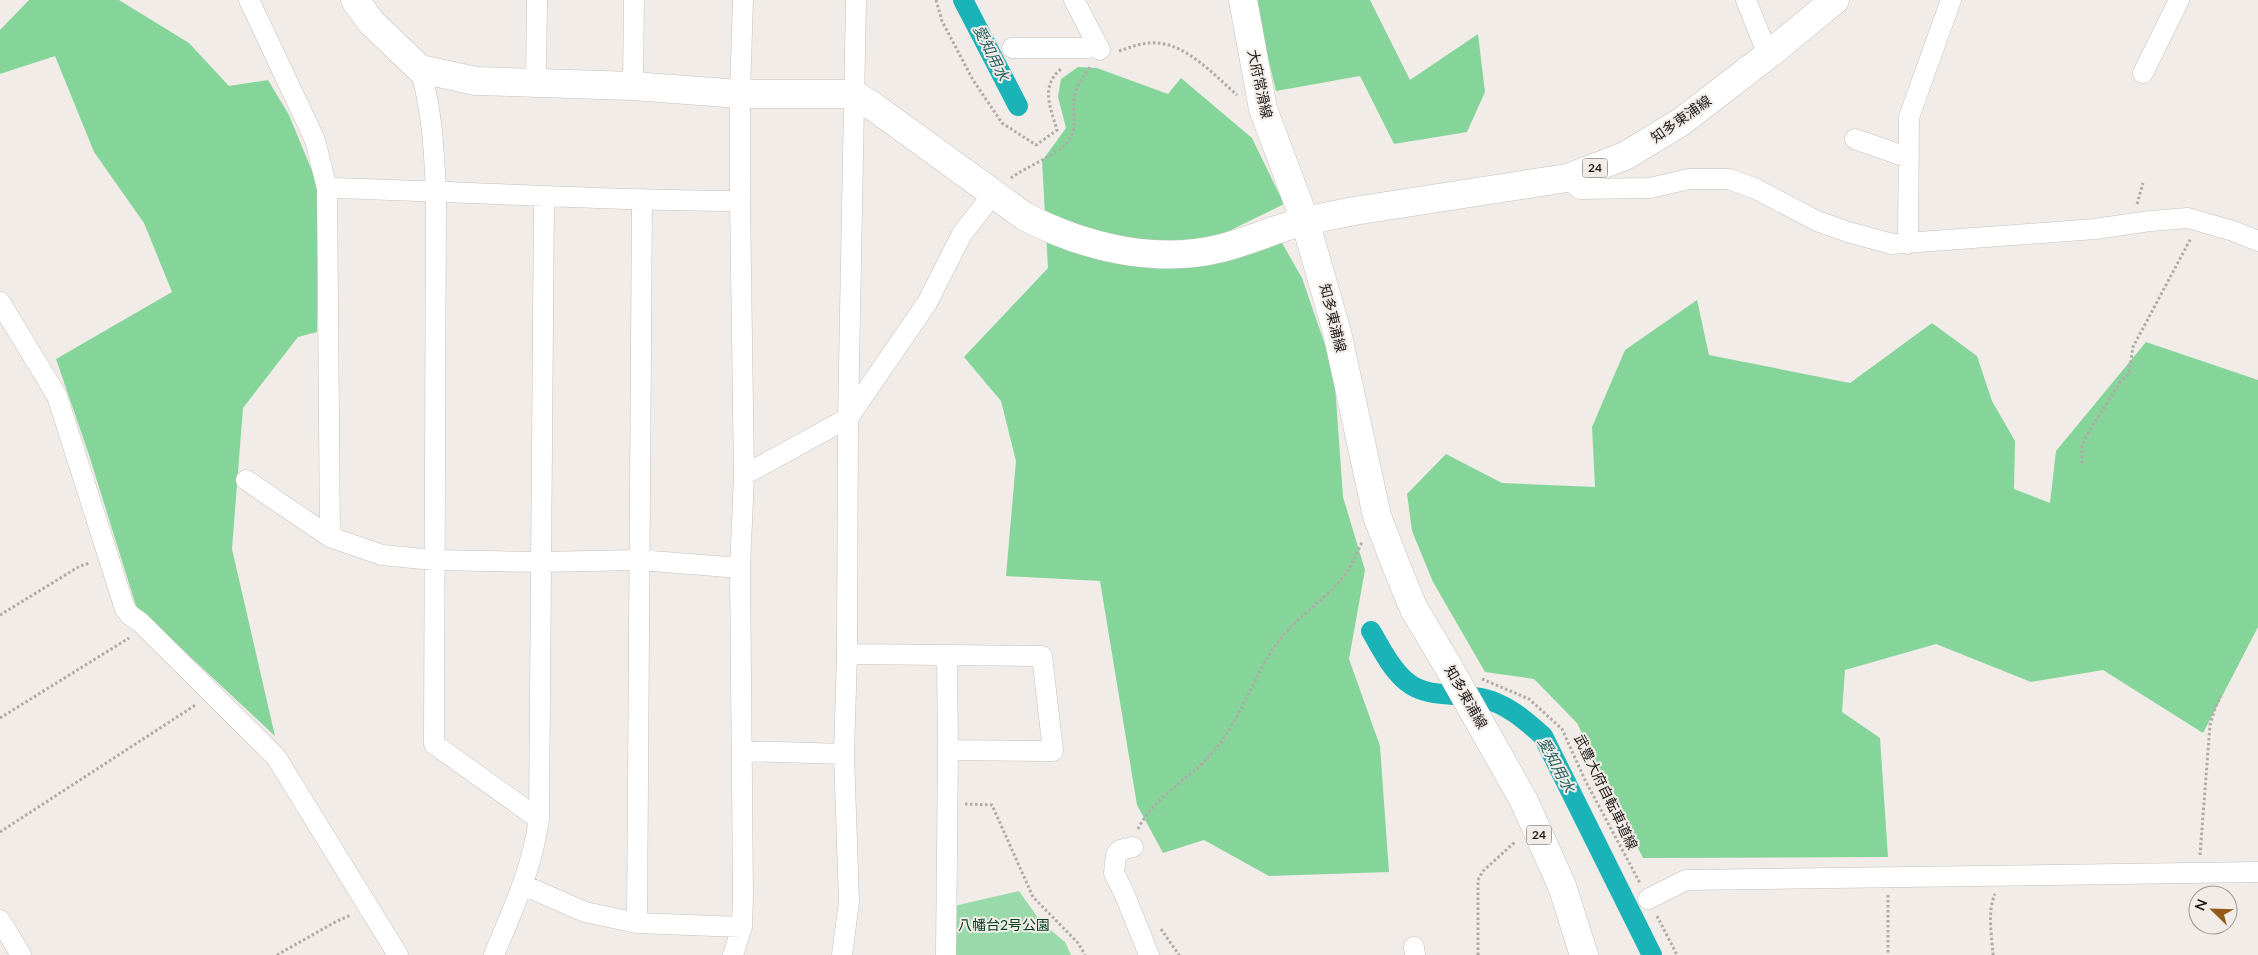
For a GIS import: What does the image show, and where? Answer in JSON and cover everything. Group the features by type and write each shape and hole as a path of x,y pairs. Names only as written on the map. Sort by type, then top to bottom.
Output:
{"main road":[{"path":"355,0 371,22 420,69 476,81 633,86 740,94 853,94 874,107 1024,216 1073,239 1146,253 1188,255 1223,248 1305,221"},
{"name":"大府常滑線","path":"1243,0 1263,109 1305,221"},
{"name":"知多東浦線","path":"1584,955 1562,886 1524,801 1480,721 1414,609 1381,526 1365,466 1337,332 1305,221 1354,211 1567,178 1625,156 1681,122 1768,55 1835,0"}],"street":[{"path":"249,0 315,140 326,188 330,537"},
{"path":"536,84 538,0"},
{"path":"633,86 634,0"},
{"path":"733,955 742,927 740,568 744,476 740,94 743,0"},
{"path":"842,955 849,902 844,754 847,654 848,418 853,94 856,0"},
{"path":"1074,0 1094,55"},
{"path":"1746,0 1768,55"},
{"path":"1908,244 1909,117 1951,0"},
{"path":"2143,73 2179,0"},
{"path":"1012,48 1088,48 1094,55"},
{"path":"420,69 434,139 436,190 434,744 539,819"},
{"path":"1855,139 1909,158"},
{"path":"1567,178 1580,189 1650,188 1689,179 1728,179 1756,189 1817,221 1892,244 2094,230 2150,221 2188,218 2233,231 2258,241"},
{"path":"326,188 436,190 642,201 740,201"},
{"path":"744,476 848,418 927,304 962,234 993,195"},
{"path":"494,955 523,885 534,852 539,819 544,197"},
{"path":"637,923 642,201"},
{"path":"0,302 57,396 125,609 276,757 398,955"},
{"path":"246,480 330,537 382,556 434,560 540,562 639,560 740,568"},
{"path":"847,654 1042,656 1053,751 948,750"},
{"path":"946,955 947,655"},
{"path":"742,751 844,754"},
{"path":"1133,847 1126,847 1116,855 1114,873 1149,955"},
{"path":"1648,899 1686,880 2258,872"},
{"path":"523,885 585,912 637,923 742,927"},
{"path":"0,920 21,955"}],"path":[{"path":"936,0 942,21 973,80 1002,122 1036,145 1057,130 1049,103 1048,89 1052,76 1065,65"},
{"path":"993,195 1017,174 1050,155 1070,140 1075,123 1074,98 1094,55 1116,52 1150,43 1173,47 1203,66 1251,107 1263,109"},
{"path":"2082,463 2082,446 2089,431 2121,381 2129,374 2133,347 2200,222"},
{"path":"1133,847 1143,820 1155,804 1205,762 1220,743 1265,662 1279,641 1344,576 1367,532 1381,526"},
{"path":"0,615 80,566 109,558"},
{"path":"0,718 134,635 144,626"},
{"name":"武豊大府自転車道線","path":"1448,666 1529,699 1562,729 1585,780 1677,955"},
{"path":"0,832 194,708 209,691"},
{"path":"2199,873 2210,725 2221,696"},
{"path":"947,804 992,805 1033,896 1078,943 1085,955"},
{"path":"1478,955 1478,880 1483,871 1515,842"},
{"path":"1993,955 1993,899 2004,876"},
{"path":"1888,877 1888,955"},
{"path":"277,955 337,921 369,909"},
{"path":"1156,922 1179,955"}],"green space":[{"path":"29,0 119,0 189,43 229,86 268,80 289,115 319,188 317,332 298,337 243,408 232,549 275,736 136,606 89,455 56,359 172,292 144,223 94,152 55,56 0,74 0,30"},
{"path":"1254,0 1370,0 1410,80 1478,34 1485,92 1467,132 1394,144 1360,76 1276,91"},
{"path":"1078,67 1097,68 1168,94 1181,78 1252,138 1284,204 1227,232 1237,253 1282,243 1302,278 1334,371 1343,497 1365,570 1349,659 1380,746 1389,872 1269,876 1204,840 1163,853 1137,805 1100,581 1006,576 1016,461 1001,401 964,357 1048,268 1042,161 1066,128 1058,97 1061,79"},
{"path":"1697,300 1709,355 1850,383 1932,323 1977,356 1992,401 2015,441 2014,489 2050,503 2056,451 2146,342 2258,380 2258,627 2203,733 2103,670 2031,682 1936,644 1845,670 1842,712 1880,738 1888,857 1643,858 1577,723 1534,679 1485,672 1433,582 1412,531 1407,494 1446,454 1502,483 1595,487 1592,427 1625,350"},
{"name":"八幡台2号公園","path":"1019,891 1041,922 1065,942 1071,955 955,955 954,906"}],"waterway":[{"name":"愛知用水","path":"963,0 1018,106"},
{"name":"愛知用水","path":"1371,631 1396,671 1415,687 1433,693 1490,700 1515,713 1543,736 1652,955"}]}
